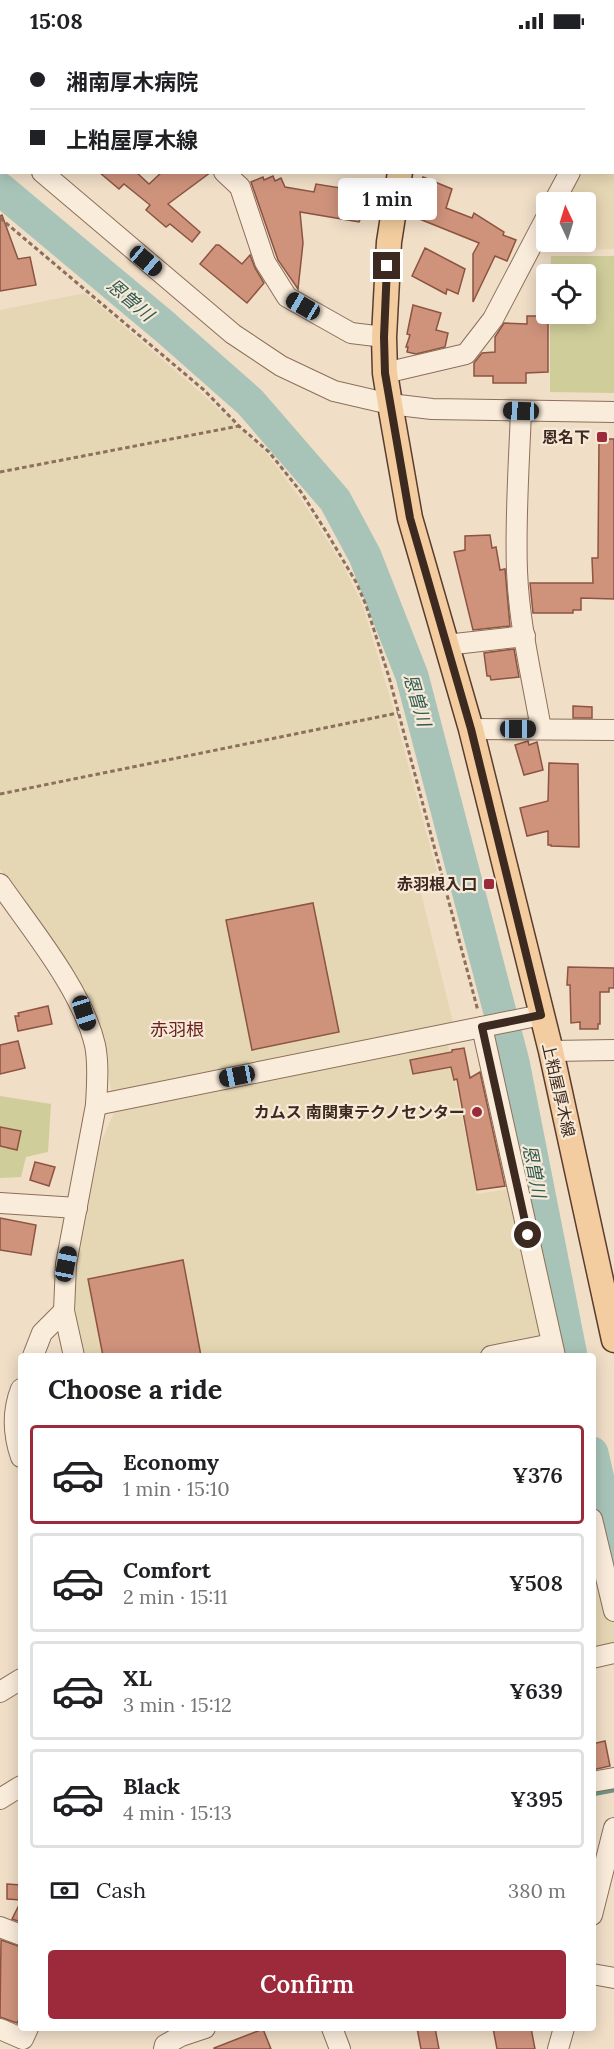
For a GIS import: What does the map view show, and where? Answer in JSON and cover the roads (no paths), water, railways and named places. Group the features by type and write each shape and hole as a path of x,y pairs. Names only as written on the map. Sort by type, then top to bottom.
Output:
{"main road":[{"name":"上粕屋厚木線","path":"400,174 389,242 384,337 385,373 410,518 471,729 530,1018 551,1051 614,1340"}],"street":[{"path":"44,174 233,334 281,366 334,391 390,404 432,410 614,412"},
{"path":"226,174 240,187 265,262 288,297 351,333 384,337"},
{"path":"559,192 569,174"},
{"path":"385,373 466,354 493,319 536,237"},
{"path":"521,411 516,528 517,574 541,729"},
{"path":"446,645 525,636"},
{"path":"471,729 614,730"},
{"path":"0,884 70,986 84,1013 95,1046 98,1078 96,1105 66,1264 64,1311 73,1353"},
{"path":"96,1105 530,1018"},
{"path":"484,1027 554,1350 522,1353"},
{"path":"551,1051 614,1050"},
{"path":"0,1203 77,1208"},
{"path":"34,1353 42,1333 64,1311"},
{"path":"18,1398 15,1408 15,1439 18,1448"},
{"path":"596,1536 614,1611"},
{"path":"596,1657 614,1653"},
{"path":"0,1692 18,1680"},
{"path":"596,1781 614,1778"},
{"path":"0,1799 18,1788"},
{"path":"596,1899 614,1828"},
{"path":"0,1927 18,1934"},
{"path":"596,1975 614,1978"},
{"path":"0,2029 23,2039"},
{"path":"164,2049 165,2045 198,2031"},
{"path":"333,2031 340,2049"},
{"path":"558,2049 563,2031"}],"waterway":[{"name":"恩曽川","path":"0,189 165,327 250,402 335,500 365,556 412,676 513,1062 570,1353"},
{"name":"恩曽川","path":"596,1471 614,1550"},
{"path":"596,1793 613,1790"}],"place":[{"name":"恩名下","path":"602,437"},
{"name":"赤羽根入口","path":"489,884"},
{"name":"カムス 南関東テクノセンター","path":"477,1112"}],"district":[{"name":"赤羽根","path":"177,1030"}]}
